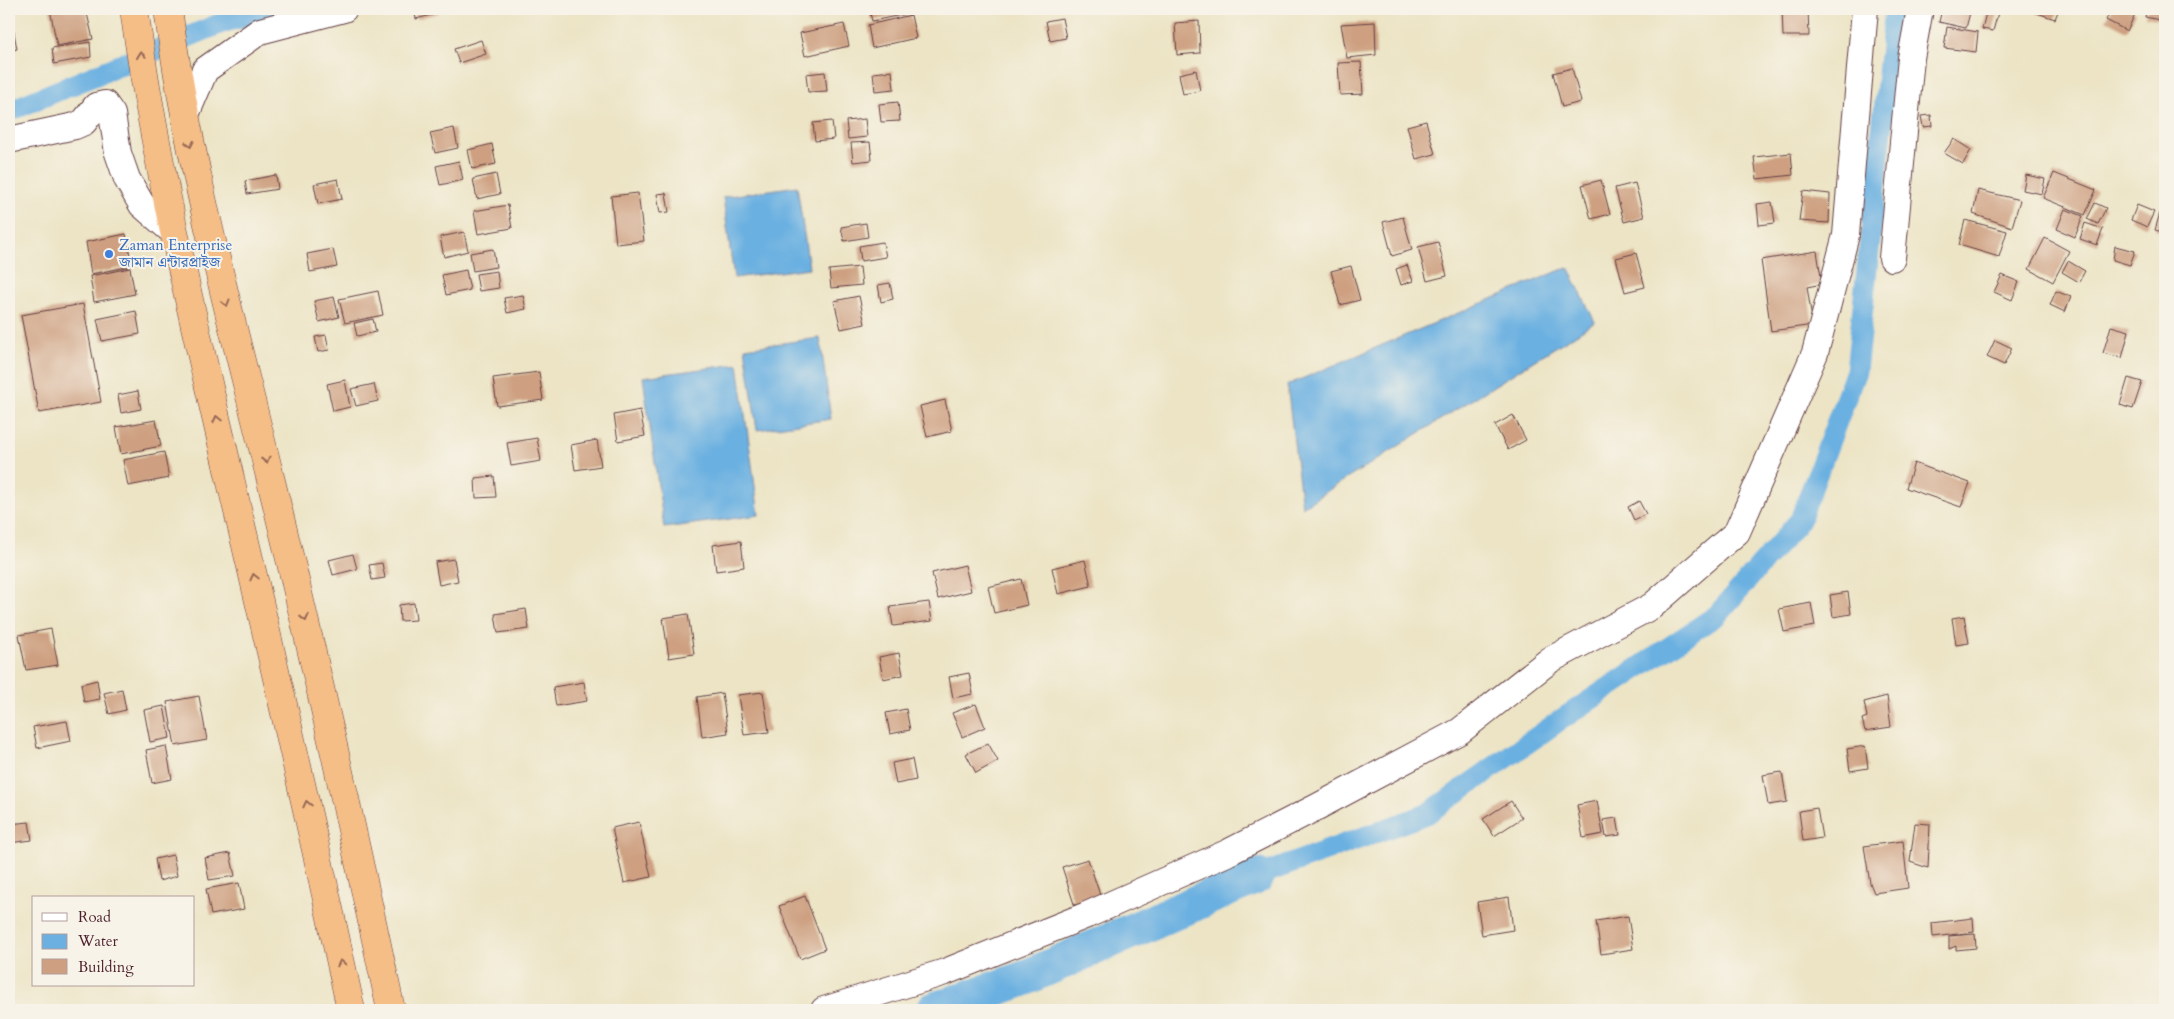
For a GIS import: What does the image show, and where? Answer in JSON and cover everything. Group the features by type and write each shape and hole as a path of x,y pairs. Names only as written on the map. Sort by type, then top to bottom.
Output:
{"highway":[{"path":"134,9 147,101 173,232 313,830 352,1010"},
{"path":"169,10 183,107 221,286 317,668 391,1010"}],"street":[{"path":"183,107 205,70 260,31 344,9"},
{"path":"824,1010 945,972 1087,915 1227,853 1317,807 1460,731 1550,660 1652,606 1737,532 1815,354 1846,235 1865,9"},
{"path":"1892,258 1911,58 1920,9"},
{"path":"9,140 75,126 84,122 96,106 105,104 112,114 118,153 127,179 142,205 173,232"}],"water":[{"path":"797,186 809,268 734,278 723,197"},
{"path":"1568,267 1595,322 1302,507 1287,385"},
{"path":"820,338 831,419 757,430 745,348"},
{"path":"738,364 759,515 664,528 643,377"}],"building":[{"path":"50,9 86,9 93,39 57,46"},
{"path":"414,9 438,9 439,13 416,19"},
{"path":"869,9 916,9 916,12 872,21"},
{"path":"1782,9 1808,9 1809,36 1783,36"},
{"path":"1942,9 1971,9 1966,28 1939,22"},
{"path":"1987,9 1999,9 1993,31 1982,29"},
{"path":"2035,9 2059,9 2055,19 2034,12"},
{"path":"2112,9 2129,9 2136,12 2127,31 2106,20"},
{"path":"2147,9 2165,9 2165,21 2145,17"},
{"path":"911,15 916,38 872,48 868,25"},
{"path":"1062,18 1066,38 1050,41 1046,21"},
{"path":"1199,21 1200,53 1177,55 1175,23"},
{"path":"9,22 12,22 17,49 9,51"},
{"path":"1375,22 1376,55 1347,58 1341,24"},
{"path":"844,24 849,46 805,56 800,33"},
{"path":"1947,27 1978,32 1976,52 1944,48"},
{"path":"481,40 486,54 459,63 454,49"},
{"path":"90,42 91,57 54,64 52,48"},
{"path":"1361,62 1363,94 1340,95 1338,63"},
{"path":"1572,68 1581,102 1562,107 1553,73"},
{"path":"1196,70 1200,91 1183,94 1179,74"},
{"path":"892,71 894,89 875,91 873,73"},
{"path":"825,72 827,91 808,92 806,74"},
{"path":"898,102 900,121 881,122 879,104"},
{"path":"1931,115 1932,126 1923,127 1921,116"},
{"path":"865,119 867,137 848,139 846,121"},
{"path":"832,121 834,139 815,141 813,123"},
{"path":"1426,121 1435,154 1416,159 1407,126"},
{"path":"454,128 458,148 435,153 430,133"},
{"path":"1954,139 1971,150 1963,164 1944,153"},
{"path":"870,142 872,160 853,162 851,143"},
{"path":"492,144 496,164 472,169 468,150"},
{"path":"1791,153 1793,175 1757,179 1754,157"},
{"path":"459,161 463,180 440,185 436,166"},
{"path":"2054,173 2096,190 2085,215 2043,198"},
{"path":"496,174 500,194 477,199 473,179"},
{"path":"276,175 278,189 247,194 245,181"},
{"path":"2026,175 2045,179 2042,194 2023,190"},
{"path":"338,179 342,199 318,204 314,184"},
{"path":"1601,180 1610,214 1591,219 1582,185"},
{"path":"1635,183 1644,217 1624,222 1615,188"},
{"path":"1978,190 2020,200 2012,227 1973,214"},
{"path":"1803,191 1830,194 1829,223 1799,221"},
{"path":"638,193 644,241 616,244 611,196"},
{"path":"666,193 669,212 660,213 657,194"},
{"path":"1772,202 1775,223 1759,225 1757,204"},
{"path":"2095,203 2106,208 2098,224 2087,219"},
{"path":"508,205 512,228 478,234 474,211"},
{"path":"2137,205 2154,212 2147,227 2131,220"},
{"path":"2162,206 2165,207 2165,233 2155,230"},
{"path":"2065,209 2083,216 2075,237 2057,229"},
{"path":"1403,217 1412,250 1392,256 1383,222"},
{"path":"1965,220 2007,231 1999,257 1959,245"},
{"path":"866,223 868,237 844,241 841,227"},
{"path":"2085,223 2103,229 2097,245 2080,239"},
{"path":"464,232 468,251 444,257 440,237"},
{"name":"Zaman Enterprise জামান এন্টারপ্রাইজ","path":"126,234 132,266 91,274 86,242"},
{"path":"2045,238 2069,251 2053,282 2029,269"},
{"path":"883,242 886,257 861,261 859,246"},
{"path":"1438,242 1447,276 1427,281 1418,247"},
{"path":"2115,246 2135,251 2130,265 2113,260"},
{"path":"2163,246 2165,247 2165,265 2159,264"},
{"path":"333,249 337,267 310,272 307,254"},
{"path":"493,249 496,267 473,271 470,253"},
{"path":"1817,251 1822,284 1807,287 1813,325 1771,331 1761,260"},
{"path":"1636,253 1645,287 1625,292 1616,258"},
{"path":"2068,261 2085,271 2079,282 2062,272"},
{"path":"1407,265 1413,281 1401,285 1396,269"},
{"path":"1351,266 1360,300 1340,305 1331,271"},
{"path":"860,267 862,285 831,288 829,270"},
{"path":"130,268 135,294 94,302 90,276"},
{"path":"466,270 470,290 446,295 442,275"},
{"path":"497,271 499,288 479,291 476,274"},
{"path":"2002,275 2019,282 2012,300 1994,292"},
{"path":"890,283 893,299 881,302 878,285"},
{"path":"378,291 383,315 345,323 339,299"},
{"path":"2056,291 2071,297 2065,312 2050,305"},
{"path":"523,295 526,309 507,313 504,298"},
{"path":"859,296 865,324 841,329 834,301"},
{"path":"334,297 339,317 319,322 314,301"},
{"path":"83,304 101,402 39,413 21,315"},
{"path":"136,311 140,334 102,341 97,319"},
{"path":"373,319 376,332 357,336 354,323"},
{"path":"2111,326 2129,331 2122,358 2103,353"},
{"path":"326,335 329,350 318,352 315,337"},
{"path":"1995,340 2012,348 2004,365 1987,357"},
{"path":"539,372 543,400 497,406 493,378"},
{"path":"2128,378 2142,382 2133,409 2120,405"},
{"path":"345,380 350,407 333,411 327,384"},
{"path":"374,384 378,401 356,406 351,389"},
{"path":"138,391 141,409 121,413 118,395"},
{"path":"945,400 952,431 927,437 920,406"},
{"path":"640,410 645,436 618,441 614,415"},
{"path":"1513,415 1526,440 1508,450 1495,425"},
{"path":"156,420 161,446 121,454 116,427"},
{"path":"537,438 541,461 511,466 507,443"},
{"path":"597,440 601,466 575,470 571,445"},
{"path":"164,452 169,478 128,486 123,460"},
{"path":"1914,463 1970,483 1961,507 1906,488"},
{"path":"494,476 496,497 476,498 475,478"},
{"path":"1639,501 1646,514 1634,520 1628,507"},
{"path":"741,541 744,567 716,571 713,545"},
{"path":"353,554 357,569 333,575 329,560"},
{"path":"454,559 458,581 439,585 435,562"},
{"path":"1085,560 1091,586 1058,594 1052,568"},
{"path":"382,563 385,578 372,580 369,565"},
{"path":"965,565 971,591 938,599 932,573"},
{"path":"1021,579 1027,605 994,613 988,587"},
{"path":"1848,592 1851,614 1833,617 1830,595"},
{"path":"929,602 932,621 893,626 890,607"},
{"path":"414,603 416,620 400,621 399,605"},
{"path":"1811,603 1815,626 1784,632 1779,609"},
{"path":"526,609 529,629 498,633 495,614"},
{"path":"688,614 694,654 669,658 663,618"},
{"path":"1964,616 1969,643 1956,645 1952,618"},
{"path":"51,629 58,665 26,670 19,635"},
{"path":"899,653 903,675 883,679 879,657"},
{"path":"969,673 973,694 953,698 949,677"},
{"path":"97,680 100,699 84,702 81,684"},
{"path":"584,682 587,701 556,706 553,687"},
{"path":"122,689 126,710 109,714 104,693"},
{"path":"763,692 769,732 744,735 738,695"},
{"path":"722,693 728,733 702,737 697,697"},
{"path":"199,696 207,740 175,746 167,702"},
{"path":"1887,696 1891,727 1865,731 1862,719 1867,717 1864,702"},
{"path":"976,704 985,727 962,737 952,713"},
{"path":"164,706 170,738 150,742 144,710"},
{"path":"906,709 910,730 890,734 886,713"},
{"path":"67,721 71,741 37,748 33,727"},
{"path":"988,743 998,761 976,773 966,754"},
{"path":"166,746 172,779 152,783 146,750"},
{"path":"1865,746 1868,768 1850,771 1847,749"},
{"path":"912,759 916,780 896,784 892,763"},
{"path":"1782,772 1787,802 1768,805 1763,775"},
{"path":"1511,801 1522,818 1494,836 1483,819"},
{"path":"1597,801 1603,834 1583,838 1577,805"},
{"path":"1817,808 1822,838 1803,841 1799,811"},
{"path":"1617,818 1620,835 1606,837 1603,820"},
{"path":"29,822 32,840 9,843 9,824"},
{"path":"639,822 651,877 624,883 612,828"},
{"path":"1915,823 1930,824 1928,868 1910,862"},
{"path":"1903,841 1908,888 1874,893 1870,883 1864,846"},
{"path":"230,853 235,876 209,880 205,858"},
{"path":"173,855 177,876 159,881 155,859"},
{"path":"1088,859 1101,898 1075,907 1062,867"},
{"path":"239,883 244,909 211,915 206,889"},
{"path":"805,896 825,949 800,959 779,906"},
{"path":"1509,897 1513,930 1482,935 1477,902"},
{"path":"1628,916 1633,949 1601,954 1596,921"},
{"path":"1973,918 1974,932 1933,937 1932,923"},
{"path":"1975,934 1976,948 1956,950 1956,946 1949,949 1949,936"}],"waterway":[{"path":"1257,876 1427,814 1559,721 1717,615 1800,520 1856,371 1895,9"},
{"path":"9,111 224,22 272,10"},
{"path":"934,1010 1020,980 1257,876"}],"place":[{"name":"Zaman Enterprise জামান এন্টারপ্রাইজ","path":"109,254"}]}
